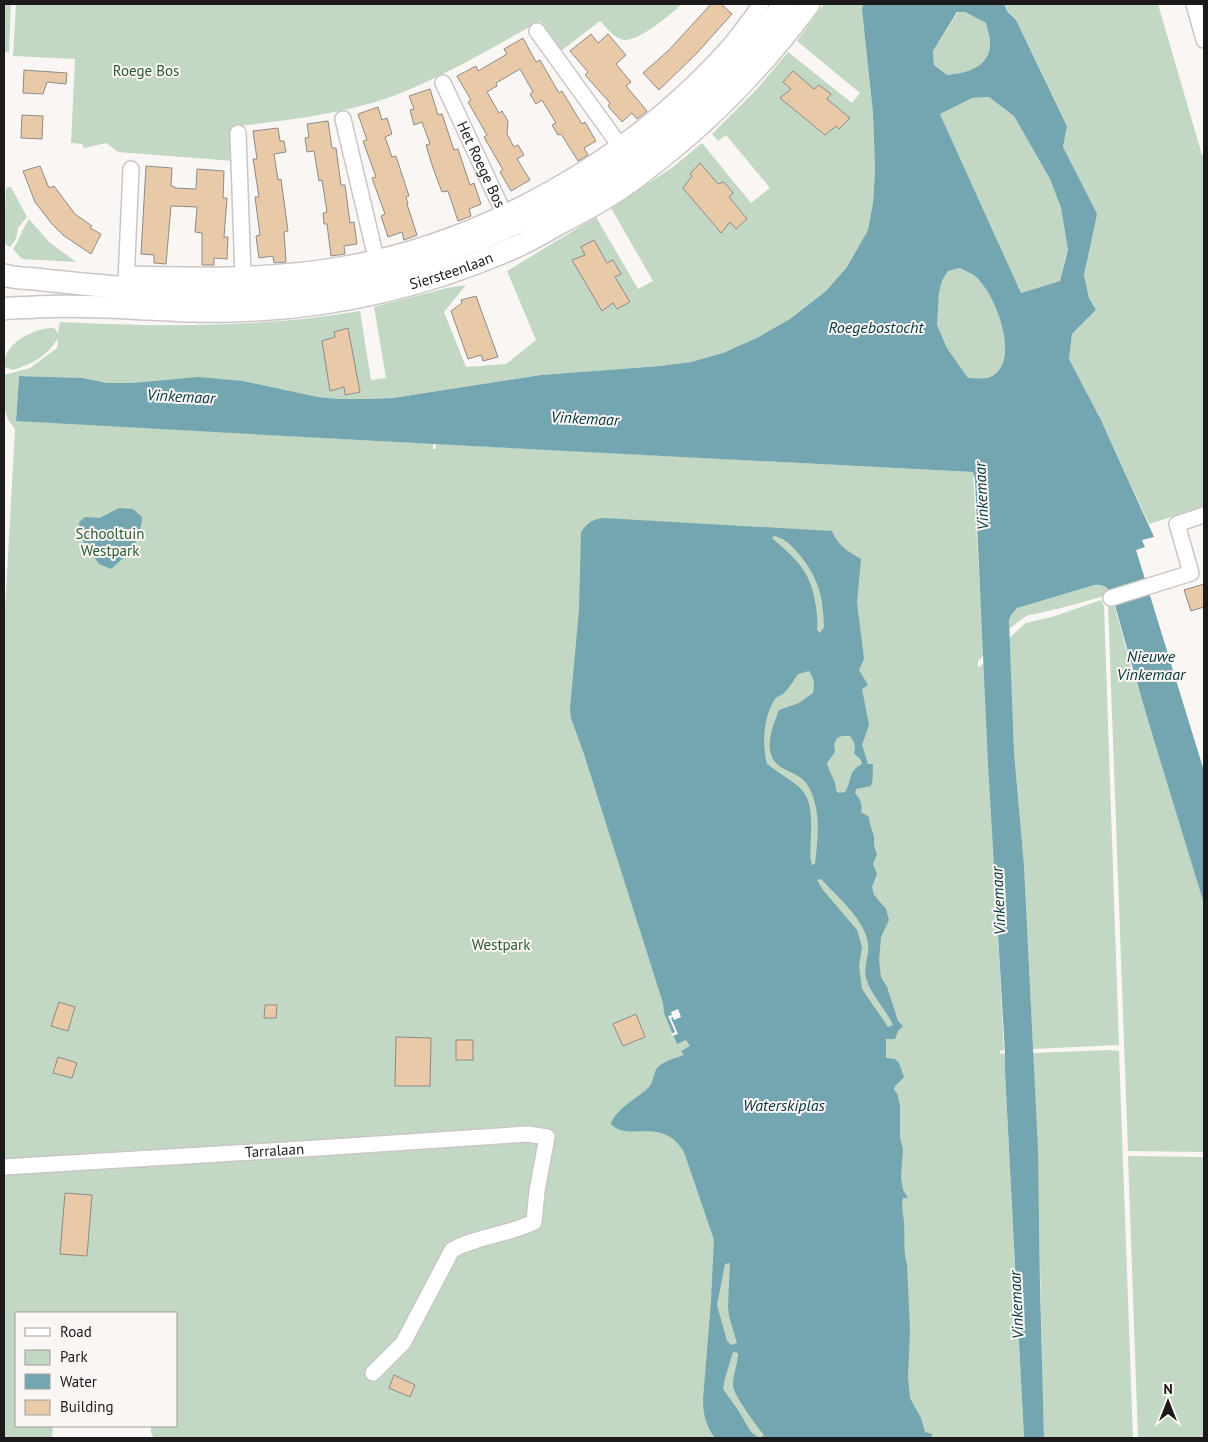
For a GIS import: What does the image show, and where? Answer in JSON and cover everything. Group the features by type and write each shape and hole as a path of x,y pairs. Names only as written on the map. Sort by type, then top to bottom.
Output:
{"main road":[{"name":"Siersteenlaan","path":"4,276 126,290 247,291 313,286 388,271 440,255 507,220 572,195 635,154 672,124 709,90 757,38 784,4"},
{"name":"Siersteenlaan","path":"4,308 62,305 126,290 230,312 305,306 364,296 440,276 519,246 599,202 646,170 691,133 742,86 785,36 809,4"},
{"path":"4,276 7,288 4,304"}],"street":[{"name":"Siersteenlaan","path":"126,290 243,275 335,266 376,258 456,233 507,220 620,146 677,100 723,54 761,4"},
{"path":"1194,4 1204,40"},
{"path":"537,31 620,146"},
{"name":"Het Roege Bos","path":"443,83 519,246"},
{"path":"343,119 376,258"},
{"path":"238,133 243,275"},
{"path":"126,290 131,168"},
{"path":"1110,598 1198,571 1177,524 1204,515"},
{"name":"Tarralaan","path":"4,1166 303,1150 528,1134 547,1137 537,1192 534,1222 520,1229 462,1244 452,1250 403,1343 373,1373"}],"green space":[{"path":"4,4 11,4 9,52 4,52"},
{"name":"Roege Bos","path":"16,4 682,4 655,26 632,39 617,38 600,21 561,51 540,21 450,71 393,96 334,112 232,127 233,161 118,152 106,143 84,148 82,144 71,143 75,59 13,56"},
{"name":"Westpark","path":"824,4 863,4 862,10 873,113 875,169 873,203 868,230 847,267 826,291 790,319 757,339 723,353 691,362 541,375 393,398 338,399 318,397 243,381 173,379 107,383 83,378 19,376 16,420 433,444 433,449 436,449 436,444 973,472 984,655 978,661 978,668 984,663 1004,1050 1000,1051 1000,1054 1005,1053 1024,1438 154,1438 151,1433 151,1427 178,1427 178,1312 15,1312 15,1427 53,1427 52,1438 4,1438 4,628 15,429 5,411 4,375 30,368 57,348 58,338 44,355 27,365 13,370 5,367 8,351 20,339 29,334 46,328 54,328 58,333 60,322 210,325 285,321 360,311 371,380 386,378 374,307 447,288 466,285 444,312 466,367 506,364 536,340 507,271 596,217 638,289 653,281 611,208 673,167 702,143 751,203 770,188 726,135 718,141 712,134 756,90 788,52 852,103 860,93 797,41"},
{"path":"1004,4 1158,4 1202,155 1204,155 1204,506 1149,524 1101,420 1069,359 1072,334 1096,310 1089,298 1084,275 1096,214 1063,147 1067,125 1016,20"},
{"path":"958,12 965,12 986,23 990,40 989,51 987,58 976,68 962,73 947,75 934,65 933,51"},
{"path":"989,97 1014,115 1050,179 1061,208 1068,249 1060,281 1021,293 940,114 972,98"},
{"path":"11,187 27,217 18,228 16,239 10,247 4,243 6,188"},
{"path":"29,219 49,242 76,262 22,259 13,249"},
{"path":"960,268 974,276 984,286 998,313 1003,329 1004,360 998,371 987,378 968,378 947,348 937,325 939,293 942,281 948,271"},
{"path":"1100,584 1109,589 1112,594 1026,616 1009,629 1011,615 1019,608 1055,595"},
{"path":"1101,600 1104,606 1119,1045 1033,1049 1024,865 1014,752 1009,638 1026,623 1052,617"},
{"path":"1113,600 1133,674 1147,712 1204,904 1204,1152 1128,1151 1108,604"},
{"path":"1119,1051 1133,1438 1044,1438 1039,1197 1033,1053"},
{"path":"1128,1156 1204,1157 1204,1438 1138,1438"}],"water":[{"path":"863,4 1004,4 1007,11 1016,20 1067,126 1063,147 1097,214 1084,275 1089,298 1096,310 1072,334 1069,359 1101,420 1154,537 1142,540 1145,547 1136,550 1204,771 1204,904 1145,711 1112,594 1104,586 1094,585 1017,608 1011,615 1009,621 1014,752 1024,865 1038,1149 1044,1438 1024,1438 975,480 973,472 16,421 19,376 83,378 107,383 131,383 198,377 243,381 318,397 338,399 393,398 541,375 691,362 723,353 757,338 790,319 826,291 847,267 868,230 873,203 875,169 873,113 862,10","holes":["957,12 965,12 986,23 990,40 989,51 986,58 976,68 962,73 947,75 934,65 933,51","989,97 1014,116 1050,179 1061,208 1068,250 1060,281 1021,293 940,114 972,98","960,268 974,276 984,286 998,314 1003,330 1004,360 998,371 987,378 968,378 947,348 937,325 939,293 942,281 948,271"]},
{"path":"119,508 133,509 142,517 141,526 133,547 111,569 99,564 92,554 92,547 85,543 81,537 79,522 85,517 100,518"},
{"name":"Waterskiplas","path":"603,518 832,531 840,544 861,559 857,602 864,659 859,670 868,685 862,689 869,725 862,745 868,764 873,764 873,778 871,786 856,789 855,793 861,802 861,812 869,817 874,837 874,846 877,854 873,864 877,874 872,887 874,895 886,909 889,920 881,937 879,960 881,977 887,987 898,1021 903,1026 898,1031 895,1039 886,1039 886,1058 895,1059 899,1063 904,1077 895,1086 894,1090 897,1093 900,1105 900,1138 903,1149 901,1177 903,1190 908,1198 903,1198 902,1210 910,1330 908,1377 910,1398 921,1418 925,1432 932,1434 932,1437 761,1438 764,1435 734,1390 733,1381 738,1353 733,1352 723,1389 751,1432 759,1438 715,1438 707,1424 703,1400 714,1240 684,1152 675,1141 666,1135 656,1132 627,1131 618,1129 611,1124 616,1114 650,1087 655,1071 659,1066 684,1055 681,1051 690,1046 686,1040 677,1044 664,1013 663,1003 571,718 570,709 579,610 581,533 587,524","holes":["774,536 785,540 799,554 811,572 821,597 824,627 820,633 817,630 814,595 807,575 796,560 772,538","809,671 814,681 813,693 799,703 779,710 770,738 770,746 773,759 778,765 797,775 807,784 812,793 818,823 815,864 812,865 810,854 811,818 807,798 796,785 767,764 764,748 766,722 771,706 776,698 786,691 798,674","850,736 855,744 854,753 861,760 862,764 852,773 845,792 839,793 836,791 827,763 835,752 834,744 837,738","821,879 849,908 862,926 868,943 865,969 866,978 871,990 893,1025 888,1027 862,989 859,966 862,947 857,930 823,890 817,880","730,1263 728,1306 737,1343 731,1345 727,1341 717,1305 725,1264"]}],"pier":[{"path":"678,1009 681,1017 674,1020 673,1017 671,1018 678,1034 672,1036 671,1034 675,1032 668,1016 672,1015 671,1012"}],"building":[{"path":"711,4 721,4 732,14 697,53 659,90 643,73 669,50"},
{"path":"591,34 598,43 608,34 626,55 616,64 631,82 626,86 647,111 637,119 632,113 622,122 608,106 610,103 585,75 588,72 570,51"},
{"path":"523,38 536,62 540,60 559,93 562,91 582,124 585,122 596,141 584,148 588,155 578,161 561,134 558,135 552,125 556,123 542,100 536,104 530,94 533,92 520,69 496,83 497,86 487,92 499,113 502,111 508,121 507,134 514,147 518,145 524,155 517,159 530,180 511,191 500,172 503,170 484,137 487,135 468,102 471,100 457,76 476,66 478,71 507,54 504,49"},
{"path":"24,70 67,73 66,84 47,82 43,94 23,93"},
{"path":"793,71 814,89 819,85 831,94 827,99 850,118 839,129 836,126 825,135 780,98 791,89 783,82"},
{"path":"430,89 438,115 442,114 454,150 458,149 470,185 474,183 481,204 469,209 471,216 458,221 448,191 442,192 433,168 426,145 430,144 422,122 414,125 410,110 414,109 409,96"},
{"path":"378,107 382,120 387,118 392,134 385,137 392,157 396,156 409,196 406,197 407,204 417,235 404,240 402,232 388,237 381,216 385,214 372,178 376,177 363,141 367,140 358,114"},
{"path":"22,115 43,116 42,139 21,138"},
{"path":"328,121 332,148 336,148 341,185 345,185 350,223 354,222 357,244 344,246 345,254 331,256 327,224 324,224 323,213 327,212 322,180 319,181 314,151 307,152 305,138 309,137 307,124"},
{"path":"278,128 280,141 284,141 286,152 274,154 278,180 281,179 288,231 284,232 286,262 274,263 273,256 259,258 256,236 260,235 255,197 259,197 253,159 257,159 253,131"},
{"path":"700,163 718,184 724,182 733,193 729,197 747,219 736,229 730,222 721,233 683,188 692,176 690,174"},
{"path":"40,166 49,188 54,186 75,214 92,226 90,228 101,234 91,254 63,235 35,202 23,171"},
{"path":"146,166 172,168 171,186 175,188 196,189 197,169 224,171 223,198 227,198 224,237 228,237 227,259 214,258 214,265 202,265 202,233 195,232 197,207 171,206 166,264 154,263 154,255 141,254"},
{"path":"594,240 607,263 613,260 621,274 615,277 630,302 617,309 613,303 602,311 572,260 585,255 581,247"},
{"path":"476,296 498,357 483,361 481,355 468,359 451,311 462,303 461,300"},
{"path":"348,328 360,392 345,395 344,387 330,391 322,341 335,337 334,332"},
{"path":"1204,584 1204,607 1191,611 1184,590"},
{"path":"59,1002 75,1007 68,1031 51,1026"},
{"path":"265,1005 277,1005 276,1018 264,1018"},
{"path":"636,1014 645,1037 623,1046 613,1024"},
{"path":"396,1037 431,1038 430,1086 395,1086"},
{"path":"456,1040 473,1040 473,1060 456,1060"},
{"path":"58,1057 77,1063 72,1078 53,1073"},
{"path":"65,1193 92,1195 87,1256 60,1254"},
{"path":"394,1375 415,1385 410,1397 389,1388"}],"water label":[{"name":"Roegebostocht","path":"876,327"},
{"name":"Vinkemaar","path":"181,396"},
{"name":"Vinkemaar","path":"585,418"},
{"name":"Vinkemaar","path":"981,496"},
{"name":"Nieuwe Vinkemaar","path":"1151,665"},
{"name":"Vinkemaar","path":"998,901"},
{"name":"Vinkemaar","path":"1016,1305"}],"park label":[{"name":"Schooltuin Westpark","path":"110,542"}]}
